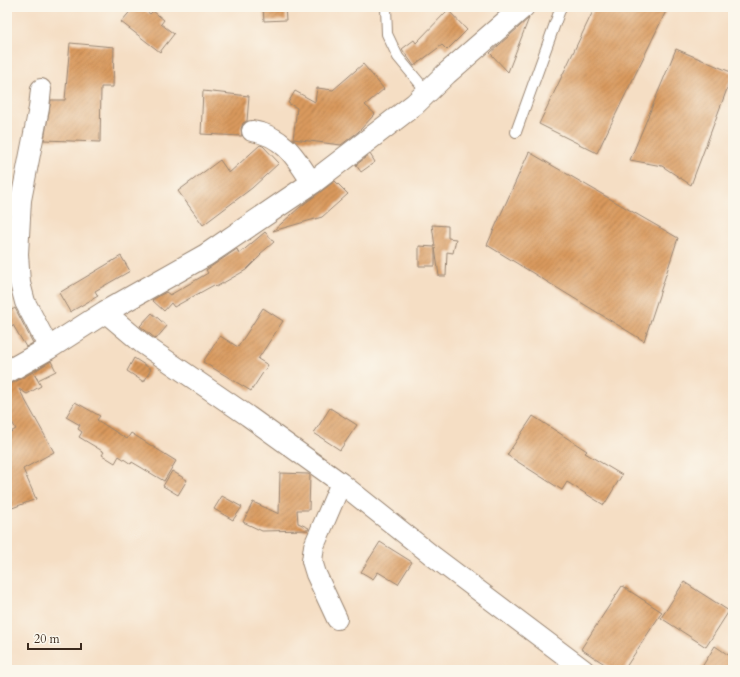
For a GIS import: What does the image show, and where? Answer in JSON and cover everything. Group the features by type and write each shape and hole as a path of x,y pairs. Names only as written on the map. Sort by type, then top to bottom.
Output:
{"street":[{"path":"7,372 49,348 105,312 206,255 312,183 415,104 494,31 523,7"},
{"path":"41,89 39,108 22,200 18,254 20,283 25,302 49,348"},
{"path":"252,131 264,133 276,139 288,149 299,162 312,183"},
{"path":"105,312 143,344 248,416 341,483 434,557 584,670"},
{"path":"338,619 316,574 312,561 314,546 341,483"}],"lane":[{"path":"386,7 387,34 398,57 427,92"},
{"path":"516,132 560,7"}],"building":[{"path":"134,7 141,7 150,14 153,11 164,20 161,24 174,34 160,52 121,22"},
{"path":"263,7 285,7 286,20 264,21"},
{"path":"595,7 668,7 597,153 539,124"},
{"path":"448,10 467,30 447,50 442,45 414,66 402,49 414,40 416,43"},
{"path":"529,18 508,72 490,53"},
{"path":"70,43 114,47 113,87 101,87 100,142 44,140 51,100 65,100"},
{"path":"676,49 733,73 691,185 662,166 630,160"},
{"path":"363,64 384,89 365,105 375,114 358,132 341,145 293,139 297,108 288,103 295,91 315,102 317,88 333,90"},
{"path":"203,91 249,96 247,121 243,123 241,129 242,136 201,134"},
{"path":"260,145 263,146 279,163 252,188 203,225 178,191 220,160 229,173"},
{"path":"529,152 678,238 644,341 487,245"},
{"path":"370,154 375,162 361,172 356,165"},
{"path":"335,181 348,194 322,217 273,231 300,207"},
{"path":"432,225 448,226 448,238 456,239 453,253 447,252 446,276 439,276 435,248 435,266 419,266 419,246 435,247"},
{"path":"265,232 274,242 260,254 261,255 246,270 216,287 214,285 174,307 171,303 164,311 152,300 166,292 170,295 208,273 206,270 237,249 239,254"},
{"path":"121,256 130,271 95,291 98,296 70,312 59,293"},
{"path":"15,308 33,343 26,347 13,325 7,328 7,313"},
{"path":"263,308 283,321 258,359 268,365 251,391 203,362 220,336 238,347"},
{"path":"152,313 167,326 156,339 140,326"},
{"path":"134,358 151,369 144,382 127,371"},
{"path":"51,361 56,371 38,380 33,372"},
{"path":"33,372 41,386 27,394 19,389 54,452 23,469 36,499 7,510 7,434 16,429 7,414 7,384 13,383"},
{"path":"75,402 100,416 97,420 127,439 131,433 176,461 164,481 119,456 115,463 102,455 104,452 79,437 82,432 78,429 80,425 66,417"},
{"path":"330,408 357,425 340,450 314,433"},
{"path":"533,416 587,451 585,453 622,475 604,505 567,482 562,490 507,455"},
{"path":"172,471 187,480 178,495 163,486"},
{"path":"280,473 310,475 309,510 297,510 298,523 309,528 308,530 262,531 243,522 253,502 279,514"},
{"path":"222,496 242,507 233,520 214,509"},
{"path":"380,542 412,562 398,584 378,572 373,579 361,572"},
{"path":"684,582 729,611 706,647 661,618"},
{"path":"622,586 662,612 624,670 614,670 581,649"},
{"path":"715,646 733,658 733,670 700,670"}]}
